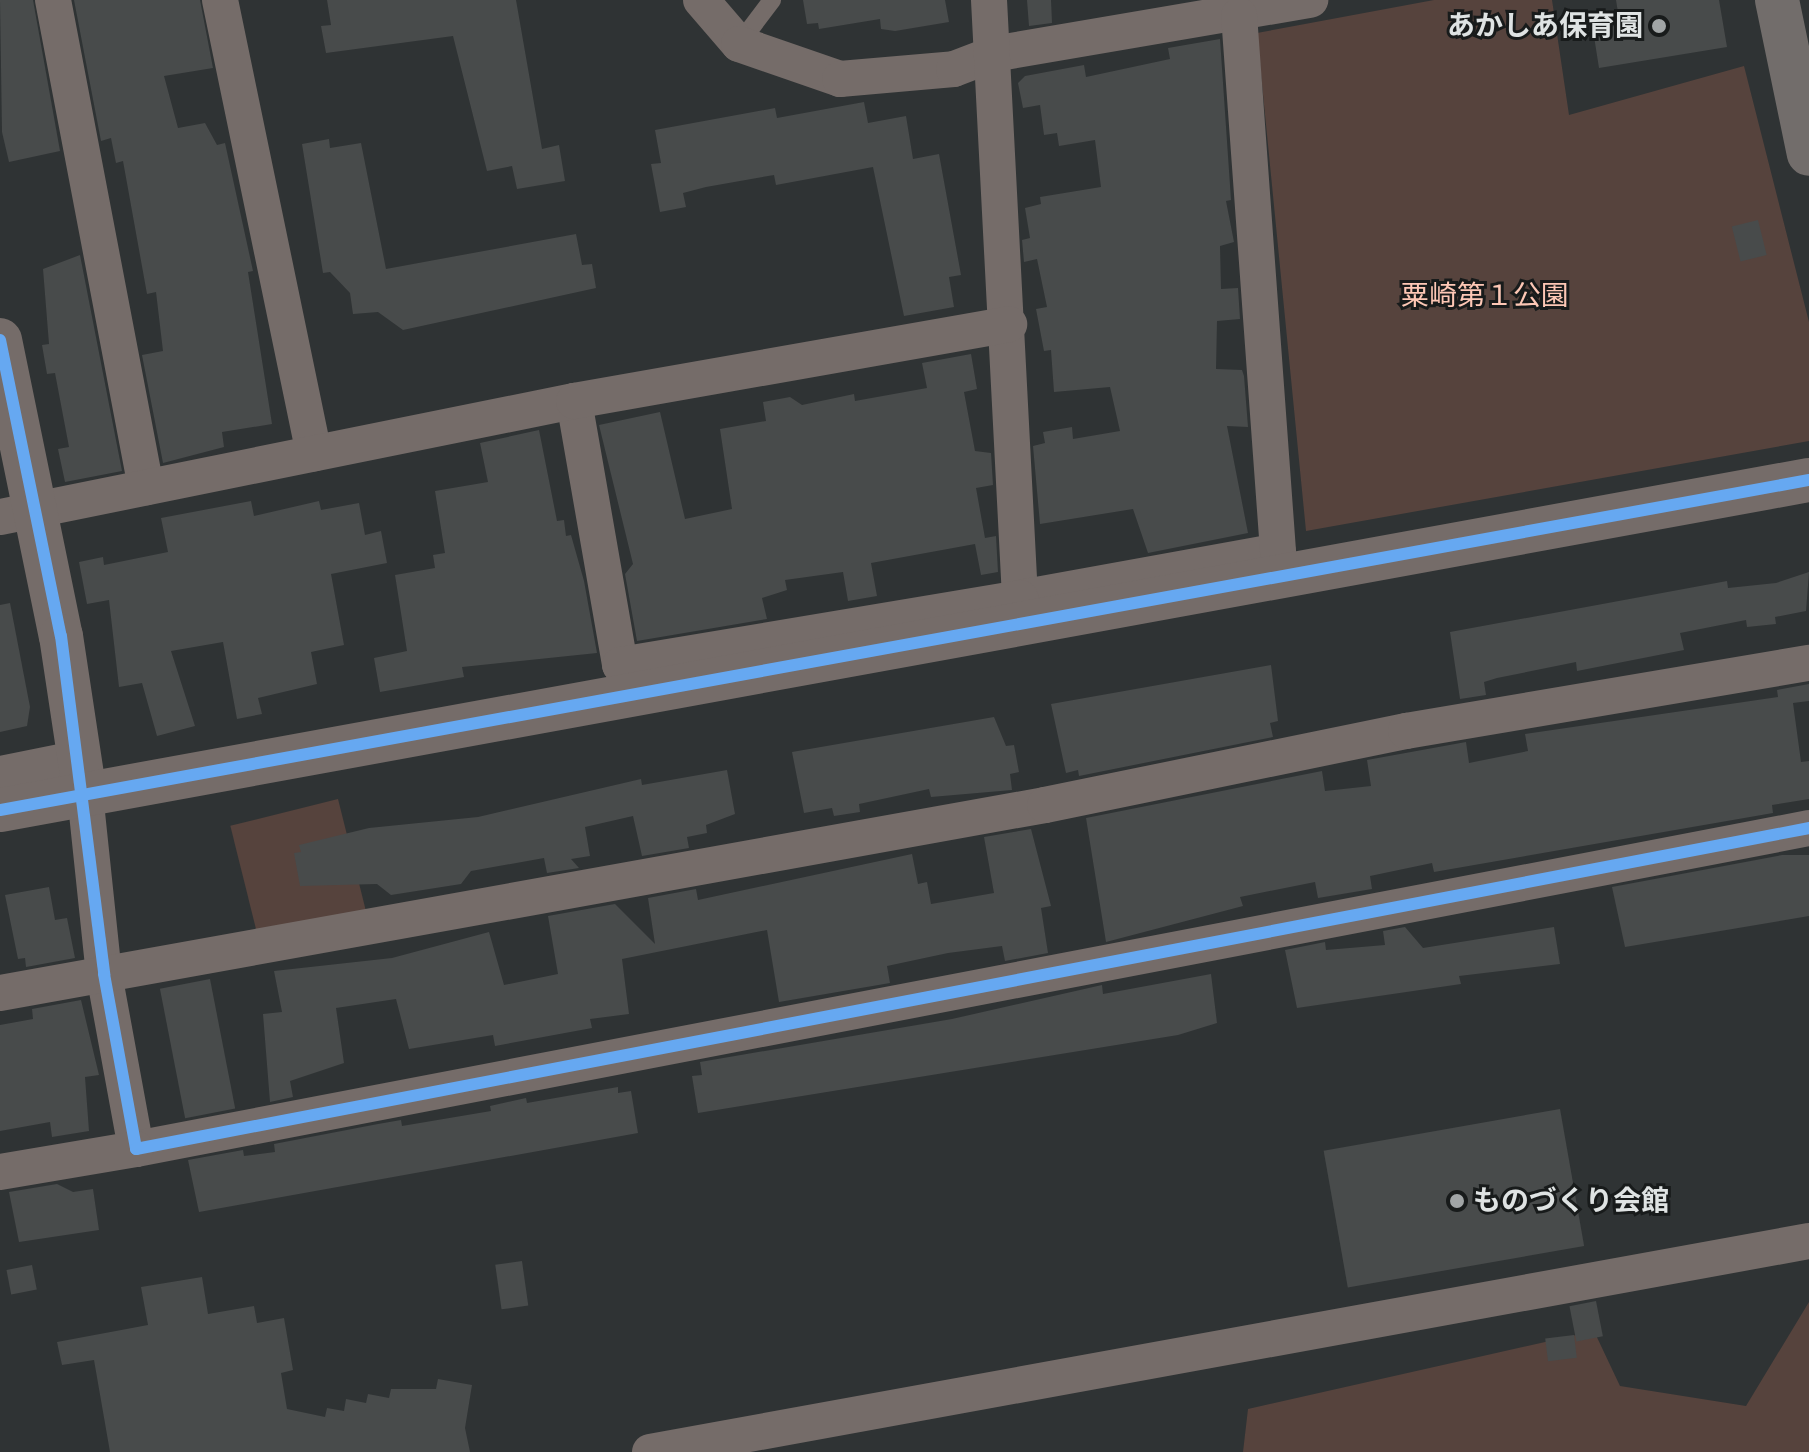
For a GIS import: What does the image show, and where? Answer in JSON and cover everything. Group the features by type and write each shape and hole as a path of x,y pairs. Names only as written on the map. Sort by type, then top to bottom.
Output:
{"main road":[{"path":"1784,1 1809,154"}],"street":[{"path":"53,0 146,487"},
{"path":"220,0 314,453"},
{"path":"701,0 739,44 840,79 954,69 993,54 1239,15 1310,0"},
{"path":"989,0 1009,324 1020,598"},
{"path":"574,401 620,665 1278,551 1239,15"},
{"path":"17,514 574,401 1009,324"},
{"path":"0,340 17,514 82,776 104,974 136,1149"},
{"path":"0,774 82,776 1809,480"},
{"path":"0,993 1045,805 1406,731 1809,663"},
{"path":"0,810 82,776"},
{"path":"0,1172 136,1149 1809,828"},
{"path":"650,1452 1809,1241"}],"lane":[{"path":"739,44 772,0"}],"green space":[{"name":"粟崎第１公園","path":"1434,0 1552,0 1569,115 1744,66 1809,322 1809,441 1306,531 1257,33"},
{"path":"338,799 366,911 258,937 230,826"},
{"path":"1809,1302 1809,1452 1243,1452 1248,1409 1594,1331 1620,1386 1746,1406"}],"building":[{"path":"0,0 33,0 60,151 9,162 2,132"},
{"path":"74,0 200,0 213,68 164,76 178,128 205,123 217,145 225,143 253,271 248,272 272,424 222,432 224,447 163,463 142,355 163,351 156,292 147,294 123,161 116,163 111,138 101,141"},
{"path":"327,0 516,0 542,149 559,145 565,181 517,189 512,166 487,171 453,36 326,53 321,26 331,25"},
{"path":"803,0 945,0 949,22 895,31 881,29 880,19 819,29 818,23 807,24"},
{"path":"1027,0 1051,0 1052,23 1029,26"},
{"path":"1616,0 1719,0 1727,47 1599,68 1593,30 1620,25"},
{"path":"1220,39 1231,200 1226,201 1234,242 1220,246 1221,289 1238,288 1240,319 1217,321 1216,369 1242,370 1244,376 1248,427 1227,426 1248,533 1148,553 1133,509 1040,524 1033,446 1045,443 1043,432 1072,427 1073,439 1120,431 1110,387 1054,392 1051,350 1044,351 1036,309 1047,307 1037,259 1024,262 1022,240 1030,238 1025,208 1041,204 1040,197 1101,187 1095,140 1059,146 1057,133 1044,135 1040,105 1023,108 1018,83 1025,76 1084,65 1086,77 1170,59 1168,48"},
{"path":"864,102 868,123 906,116 913,159 939,154 961,275 949,277 954,307 904,316 873,167 776,185 774,175 706,187 683,193 686,207 660,212 651,164 661,163 655,130 775,108 777,118"},
{"path":"329,139 330,148 361,143 386,269 576,234 582,265 592,264 596,288 403,330 378,312 353,314 350,293 330,272 323,273 302,144"},
{"path":"1758,220 1767,255 1741,261 1732,227"},
{"path":"80,255 122,471 65,482 58,449 69,447 55,373 47,374 42,345 49,344 43,269"},
{"path":"971,354 977,389 964,392 975,451 991,453 993,485 976,488 985,538 996,536 998,572 981,575 975,544 871,563 877,596 848,601 843,572 785,580 787,590 762,598 767,619 637,641 625,574 633,564 599,425 660,412 685,519 732,509 720,429 766,421 763,402 790,397 802,405 854,394 855,401 927,388 922,363"},
{"path":"539,430 557,521 564,520 566,536 571,535 584,581 597,653 462,667 464,677 380,692 374,658 407,651 395,575 435,568 433,555 445,553 435,491 488,482 480,443"},
{"path":"251,501 254,516 319,501 321,510 359,503 365,535 381,531 387,563 331,574 344,645 311,652 317,684 258,698 262,714 237,719 223,642 171,651 195,726 157,736 142,683 119,687 109,600 87,604 79,562 103,557 104,565 168,552 161,518"},
{"path":"1809,572 1806,611 1775,617 1776,624 1747,627 1746,620 1680,633 1684,650 1577,671 1576,662 1497,678 1484,682 1486,695 1460,699 1450,632 1727,581 1728,588 1776,583"},
{"path":"10,603 30,707 27,726 0,732 0,605"},
{"path":"1271,665 1278,721 1270,723 1273,737 1079,776 1078,770 1066,773 1051,704"},
{"path":"1809,684 1809,701 1793,703 1801,762 1809,761 1809,799 1772,805 1773,813 1434,872 1432,863 1370,876 1372,889 1318,898 1315,882 1240,897 1243,906 1106,942 1086,818 1322,771 1325,791 1371,786 1367,760 1466,742 1469,763 1528,751 1525,734 1778,697 1777,690"},
{"path":"994,717 1006,746 1014,745 1019,772 1010,774 1012,790 931,797 929,789 859,804 860,812 834,816 832,808 804,813 792,752"},
{"path":"727,770 735,814 706,825 707,833 687,837 689,848 642,856 633,816 585,827 590,856 571,859 579,868 547,873 544,858 471,871 461,884 391,895 377,884 300,886 294,853 301,852 299,845 369,828 478,817 641,779 642,785"},
{"path":"1031,829 1051,906 1041,908 1048,953 1005,961 1002,946 948,953 887,966 890,983 779,1002 767,930 622,959 629,1014 590,1019 592,1028 495,1046 493,1035 409,1049 396,999 336,1008 344,1063 290,1081 293,1097 270,1102 263,1014 282,1012 274,971 392,958 489,932 504,985 558,974 548,916 615,904 655,944 648,898 696,889 698,900 912,854 918,884 927,882 931,904 994,893 984,837"},
{"path":"1782,855 1809,855 1809,916 1625,947 1612,887"},
{"path":"49,887 55,920 67,918 75,958 26,967 25,958 18,959 5,895"},
{"path":"1405,927 1423,948 1554,927 1560,964 1459,976 1461,984 1297,1008 1285,950 1325,942 1326,950 1385,945 1383,931"},
{"path":"1211,974 1217,1023 1178,1035 698,1113 692,1076 702,1075 700,1062 952,1019 1102,985 1103,994"},
{"path":"210,979 235,1109 185,1118 160,989"},
{"path":"81,1000 99,1075 85,1077 89,1131 52,1137 50,1122 0,1131 0,1025 33,1019 32,1009"},
{"path":"618,1087 618,1093 631,1091 638,1133 199,1212 188,1160 243,1150 244,1156 275,1152 274,1144 378,1124 401,1120 402,1126 491,1111 490,1106 526,1098 527,1103"},
{"name":"ものづくり会館","path":"1560,1109 1584,1246 1348,1288 1324,1151"},
{"path":"57,1184 73,1192 93,1189 99,1230 19,1242 9,1192"},
{"path":"522,1261 528,1306 502,1309 495,1265"},
{"path":"32,1265 37,1290 11,1295 6,1270"},
{"path":"202,1277 208,1314 254,1306 257,1323 284,1318 293,1370 281,1373 287,1409 325,1417 327,1408 344,1411 346,1399 366,1403 368,1394 389,1398 391,1389 436,1389 438,1379 472,1385 465,1428 470,1452 110,1452 94,1360 62,1365 57,1342 148,1325 141,1287"},
{"path":"1596,1301 1603,1336 1576,1341 1569,1306"},
{"path":"1574,1335 1577,1358 1548,1361 1545,1339"}],"cycle path":[{"path":"0,340 61,636 104,974 136,1149 1809,828"},
{"path":"0,810 1809,480"}],"place":[{"name":"あかしあ保育園","path":"1659,26"},
{"name":"ものづくり会館","path":"1457,1201"}]}
